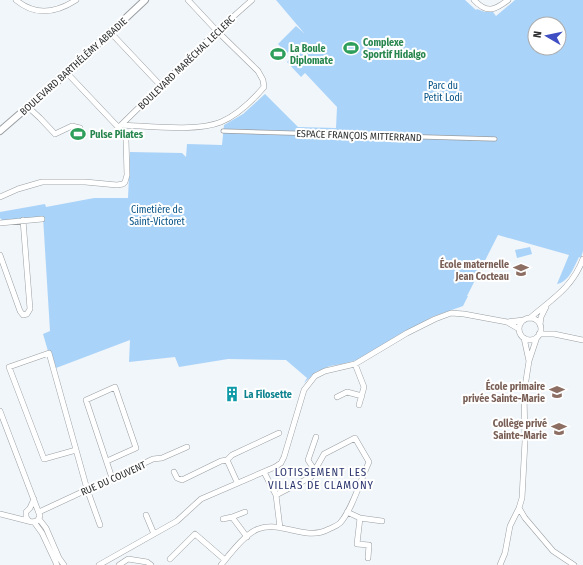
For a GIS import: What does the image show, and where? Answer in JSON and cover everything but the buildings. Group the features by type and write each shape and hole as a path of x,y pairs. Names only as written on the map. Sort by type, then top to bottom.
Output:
{"street":[{"path":"16,0 34,10 49,12 66,6 76,0"},
{"name":"BOULEVARD BARTHÉLÉMY ABBADIE","path":"0,131 67,73 145,0"},
{"path":"119,126 194,128 220,122 236,113 255,98 264,87 263,80 258,71 188,0"},
{"name":"BOULEVARD MARÉCHAL LECLERC","path":"119,126 217,31 252,0"},
{"path":"474,0 481,7 492,9 499,7 508,0"},
{"path":"111,33 161,86"},
{"path":"0,196 42,182 85,182 117,185 125,182 127,175 126,140 124,134 119,126 67,73"},
{"path":"28,107 55,134 72,126 80,128"},
{"name":"ESPACE FRANÇOIS MITTERRAND","path":"222,131 495,139"},
{"path":"0,223 42,219"},
{"path":"0,255 20,311 23,315 27,314 30,309 23,220"},
{"path":"99,565 177,520 201,499 237,482 264,472 281,463 304,390 315,376 325,371 355,364 407,333 451,313 507,322 530,318 571,282 583,259"},
{"path":"500,565 510,526 519,508 523,490 525,452 524,393 529,362 538,336 543,311 548,303"},
{"path":"530,318 536,320 540,326 554,334 583,340"},
{"path":"524,320 520,326 520,332 524,338 529,362"},
{"path":"507,322 520,329"},
{"path":"524,338 531,339 538,336 554,334"},
{"path":"76,450 44,459 9,367 49,354 87,489 100,525"},
{"path":"355,364 364,387 359,405"},
{"path":"106,461 136,448 115,387 86,400 106,461 112,478"},
{"path":"337,397 347,392 362,396"},
{"path":"0,411 39,511 40,516 36,521"},
{"path":"174,472 177,478 182,480 227,460 232,455 279,433"},
{"path":"315,471 308,460 316,437"},
{"path":"221,565 246,537 258,529 270,527 280,528 307,534 322,533 339,524 347,512 369,462 355,438 324,454 311,477 276,495"},
{"name":"RUE DU COUVENT","path":"39,511 153,459 162,458 187,447"},
{"path":"227,460 237,482"},
{"path":"264,472 276,495 280,528"},
{"path":"14,518 26,514 34,499"},
{"path":"30,508 35,508 39,511"},
{"path":"519,508 529,523 553,551 574,565"},
{"path":"223,519 245,512"},
{"path":"347,512 360,518 382,521"},
{"path":"0,514 14,518 36,521 46,528 59,558 64,565"},
{"path":"26,514 28,520"},
{"path":"146,514 154,534"},
{"path":"232,517 246,537"},
{"path":"360,518 357,544 369,545 368,558"},
{"path":"36,521 57,565"},
{"path":"170,559 195,534 226,560"},
{"path":"119,565 128,559 148,562 151,565"}],"green space":[{"path":"276,0 465,0 476,10 493,12 496,16 515,0 583,0 583,251 581,258 579,257 568,277 561,283 557,284 569,255 498,235 463,306 432,317 357,360 330,366 316,372 304,383 307,378 286,360 228,359 179,367 175,357 129,362 130,340 56,368 51,351 48,351 43,334 50,331 43,217 3,221 0,218 0,212 45,204 46,207 94,198 128,198 130,152 182,153 186,157 187,144 222,145 224,125 243,114 265,94 298,127 336,128 337,107 305,73 301,77 287,62 295,52 292,49 287,53 278,44 296,26 304,33"},
{"path":"530,247 532,254 517,258 515,250"}],"place":[{"name":"Complexe Sportif Hidalgo","path":"351,48"},
{"name":"La Boule Diplomate","path":"278,54"},
{"name":"Pulse Pilates","path":"78,134"},
{"name":"École maternelle Jean Cocteau","path":"521,270"},
{"name":"École primaire privée Sainte-Marie","path":"557,392"},
{"name":"La Filosette","path":"232,394"},
{"name":"Collège privé Sainte-Marie","path":"559,429"}],"district":[{"name":"LOTISSEMENT LES VILLAS DE CLAMONY","path":"321,478"}],"park label":[{"name":"Parc du Petit Lodi","path":"443,90"},
{"name":"Cimetière de Saint-Victoret","path":"157,214"}]}
